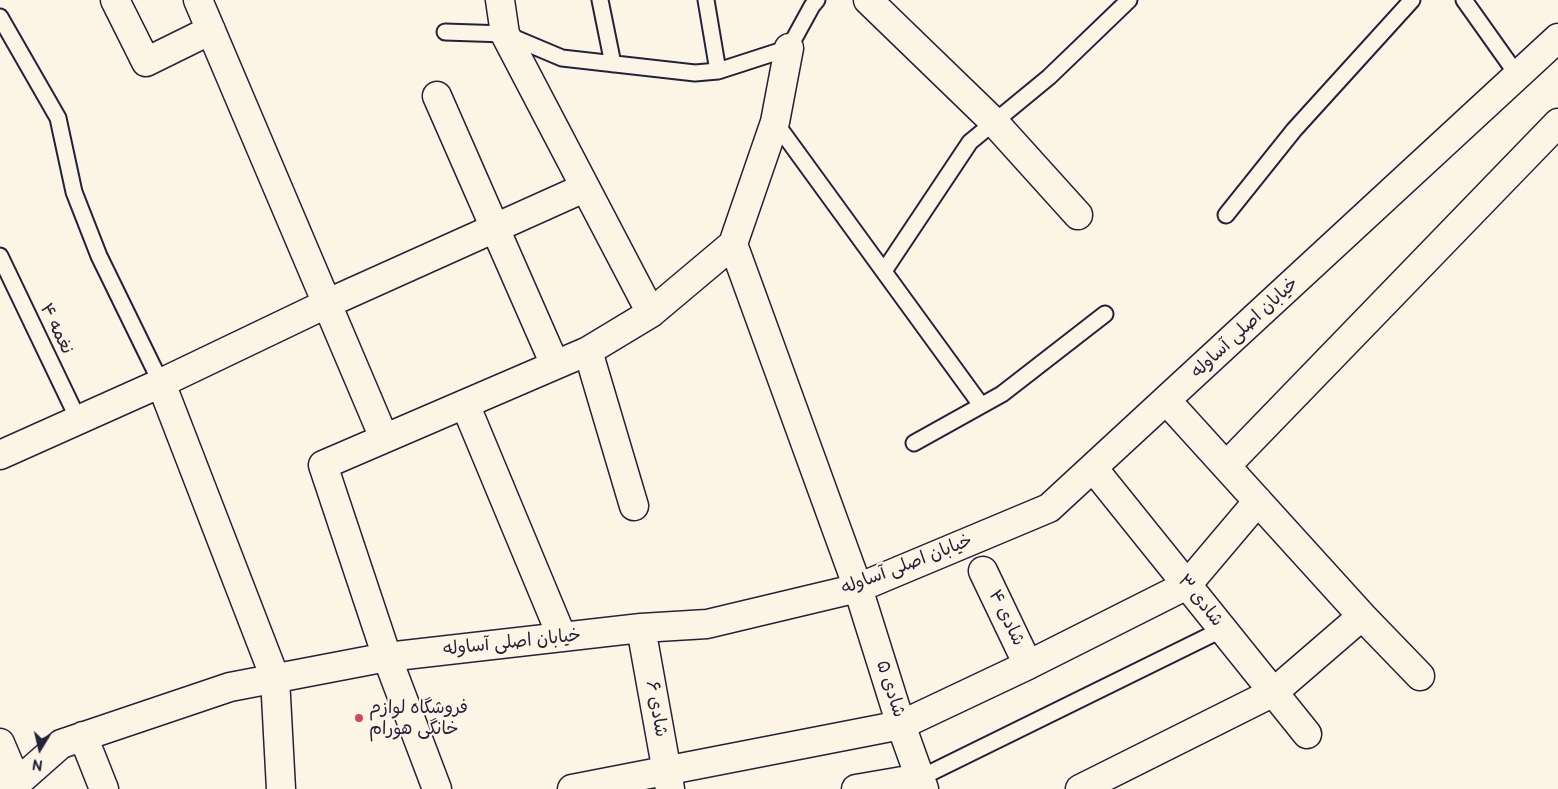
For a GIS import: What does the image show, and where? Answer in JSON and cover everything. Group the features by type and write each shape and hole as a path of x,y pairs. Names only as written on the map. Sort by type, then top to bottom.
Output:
{"street":[{"path":"115,0 146,62 211,30"},
{"path":"198,0 384,438"},
{"path":"500,0 505,34 651,313"},
{"path":"868,0 994,122 1078,215"},
{"name":"خیابان اصلی آساوله","path":"14,786 61,744 230,687 387,657 641,628 707,624 858,588 1049,508 1558,38"},
{"path":"437,789 387,657 323,465 588,351 651,313 733,244 776,122 789,48"},
{"path":"437,96 555,365"},
{"path":"1226,466 1558,123"},
{"path":"0,454 161,383 326,304 584,188"},
{"name":"شادی ۵","path":"733,244 858,588 901,725 922,783"},
{"path":"588,351 634,506"},
{"path":"161,383 275,678 281,789"},
{"path":"1166,400 1362,616 1420,676"},
{"path":"465,404 562,637"},
{"name":"شادی ۳","path":"1093,468 1307,734"},
{"path":"572,789 669,780 901,725 1028,665 1187,585 1258,501"},
{"name":"شادی ۴","path":"983,571 1028,665"},
{"path":"1080,789 1274,692 1362,616"},
{"name":"شادی ۶","path":"641,628 669,780"},
{"path":"83,736 104,789"},
{"path":"0,743 14,786"},
{"path":"856,789 922,783"}],"lane":[{"path":"600,0 613,64"},
{"path":"706,0 718,71"},
{"path":"884,271 970,142 1049,78 1130,0"},
{"path":"1226,215 1294,130 1412,0"},
{"path":"1464,0 1518,76"},
{"path":"445,32 505,34 562,58 695,73 718,71 789,48 813,2"},
{"path":"0,17 58,118 74,192 100,256 161,383"},
{"path":"776,122 981,405"},
{"name":"نغمه ۴","path":"0,256 78,419"},
{"path":"914,443 1002,394 1105,314"},
{"path":"922,783 1223,629"}],"place":[{"name":"فروشگاه لوازم خانگی هورام","path":"359,718"}]}
